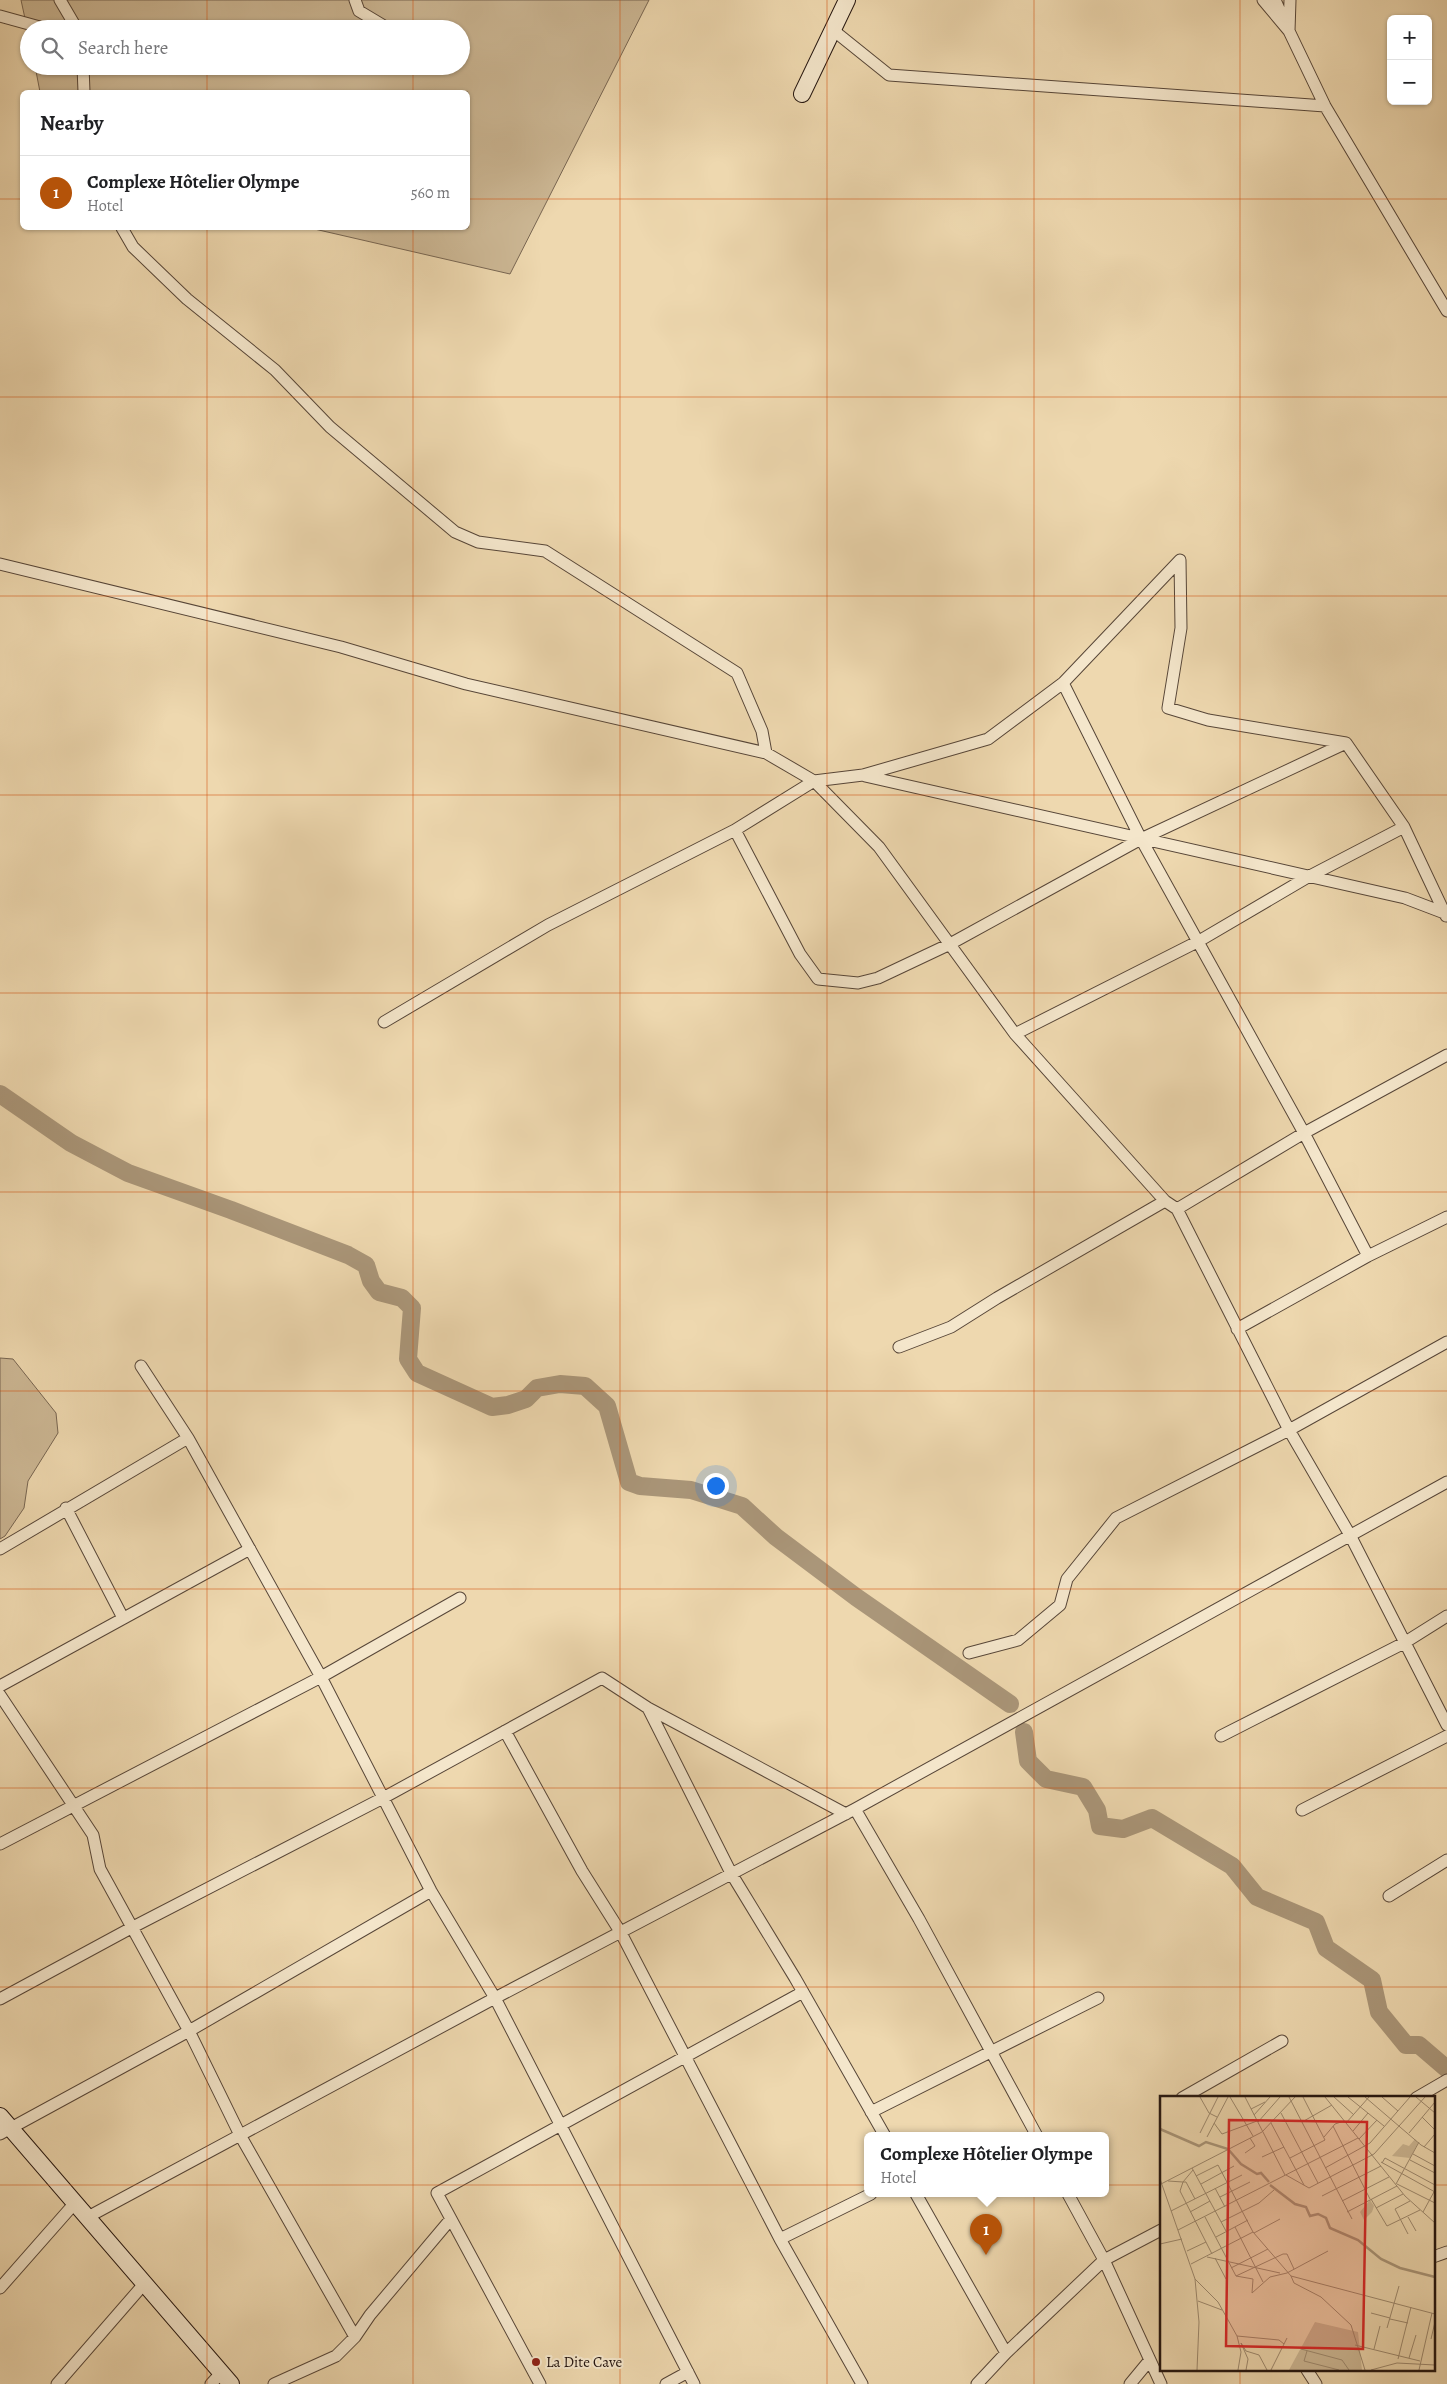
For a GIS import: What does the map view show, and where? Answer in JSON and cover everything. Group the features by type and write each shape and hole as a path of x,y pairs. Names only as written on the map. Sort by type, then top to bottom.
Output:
{"main road":[{"path":"802,94 847,0"},
{"path":"3,2126 144,2284 222,2380"}],"street":[{"path":"60,0 72,20"},
{"path":"355,0 360,10 375,20"},
{"path":"1263,0 1289,31"},
{"path":"1275,0 1325,106 1447,311"},
{"path":"1289,31 1290,0"},
{"path":"0,16 20,22"},
{"path":"833,30 889,75 1325,106"},
{"path":"83,75 84,90"},
{"path":"123,230 133,247 187,299 275,370 330,427 455,532 478,542 545,551 737,673 762,731 766,753"},
{"path":"384,1022 548,925 735,830 814,781 863,775 988,739 1063,682 1180,560 1181,628 1168,708 1208,720 1346,743 1404,828 1446,915"},
{"path":"0,564 341,647 466,684 766,753 814,781 880,847 1015,1034 1165,1201 1177,1209 1289,1430 1350,1535 1447,1725"},
{"path":"1063,682 1141,839 1304,1133 1368,1256"},
{"path":"735,830 800,954 818,979 858,983 878,978 950,944 1141,839 1346,743"},
{"path":"863,775 1021,810 1308,878 1405,898 1446,915"},
{"path":"1015,1034 1199,941 1308,878 1404,828"},
{"path":"1177,1209 1304,1133 1447,1055"},
{"path":"898,1347 951,1327 997,1298 1165,1201"},
{"path":"1237,1329 1368,1256 1447,1217"},
{"path":"969,1653 1018,1640 1060,1605 1066,1579 1116,1518 1289,1430 1447,1342"},
{"path":"141,1366 188,1438 320,1677 431,1891 495,1998 694,2384"},
{"path":"0,1549 66,1508 188,1438"},
{"path":"86,2218 495,1998 621,1933 731,1873 851,1812 1447,1482"},
{"path":"66,1508 123,1618"},
{"path":"0,1686 250,1549"},
{"path":"0,1844 320,1677 460,1598"},
{"path":"1221,1736 1404,1643 1447,1616"},
{"path":"0,1999 133,1927 383,1798 602,1678 648,1708 851,1812 919,1919 1035,2132"},
{"path":"0,1695 92,1835 100,1869 189,2030 240,2135 355,2337"},
{"path":"648,1708 731,1873 803,1992 883,2132"},
{"path":"505,1731 582,1871 621,1933 780,2239 862,2384"},
{"path":"1302,1810 1447,1736"},
{"path":"1389,1896 1447,1860"},
{"path":"3,2126 189,2030 431,1891"},
{"path":"540,2384 437,2193 803,1992"},
{"path":"872,2112 990,2050 1098,1998"},
{"path":"1186,2096 1282,2041"},
{"path":"1419,2096 1447,2080"},
{"path":"780,2239 864,2197"},
{"path":"918,2197 951,2260 1006,2353"},
{"path":"1070,2197 1104,2260 1150,2361 1160,2376"},
{"path":"0,2288 74,2204"},
{"path":"274,2384 336,2356 355,2337 370,2316 450,2220"},
{"path":"977,2384 1006,2353 1104,2260 1160,2231"},
{"path":"1434,2257 1447,2252"},
{"path":"57,2384 144,2284"},
{"path":"1130,2384 1150,2361"},
{"path":"666,2384 688,2372"},
{"path":"1308,2372 1316,2384"}],"shaded area":[{"path":"21,0 649,0 510,274 319,230 470,230 470,90 40,90 37,75 470,75 470,20 25,20"},
{"path":"0,1358 13,1359 56,1413 58,1433 28,1481 24,1508 5,1536 0,1539"}],"waterway":[{"path":"0,1094 71,1143 128,1173 348,1255 366,1265 371,1281 379,1292 402,1298 412,1308 408,1359 417,1373 492,1407 508,1405 526,1399 537,1388 560,1384 585,1386 607,1406 629,1482 640,1486 691,1490 742,1506 776,1537 856,1597 1010,1704"},
{"path":"1024,1732 1028,1761 1046,1779 1083,1787 1097,1810 1100,1826 1123,1829 1152,1818 1232,1866 1257,1897 1316,1922 1326,1948 1372,1980 1379,2012 1406,2045 1419,2045 1447,2069"}],"place":[{"name":"Complexe Hôtelier Olympe","path":"986,2255"},
{"name":"La Dite Cave","path":"536,2362"}]}
